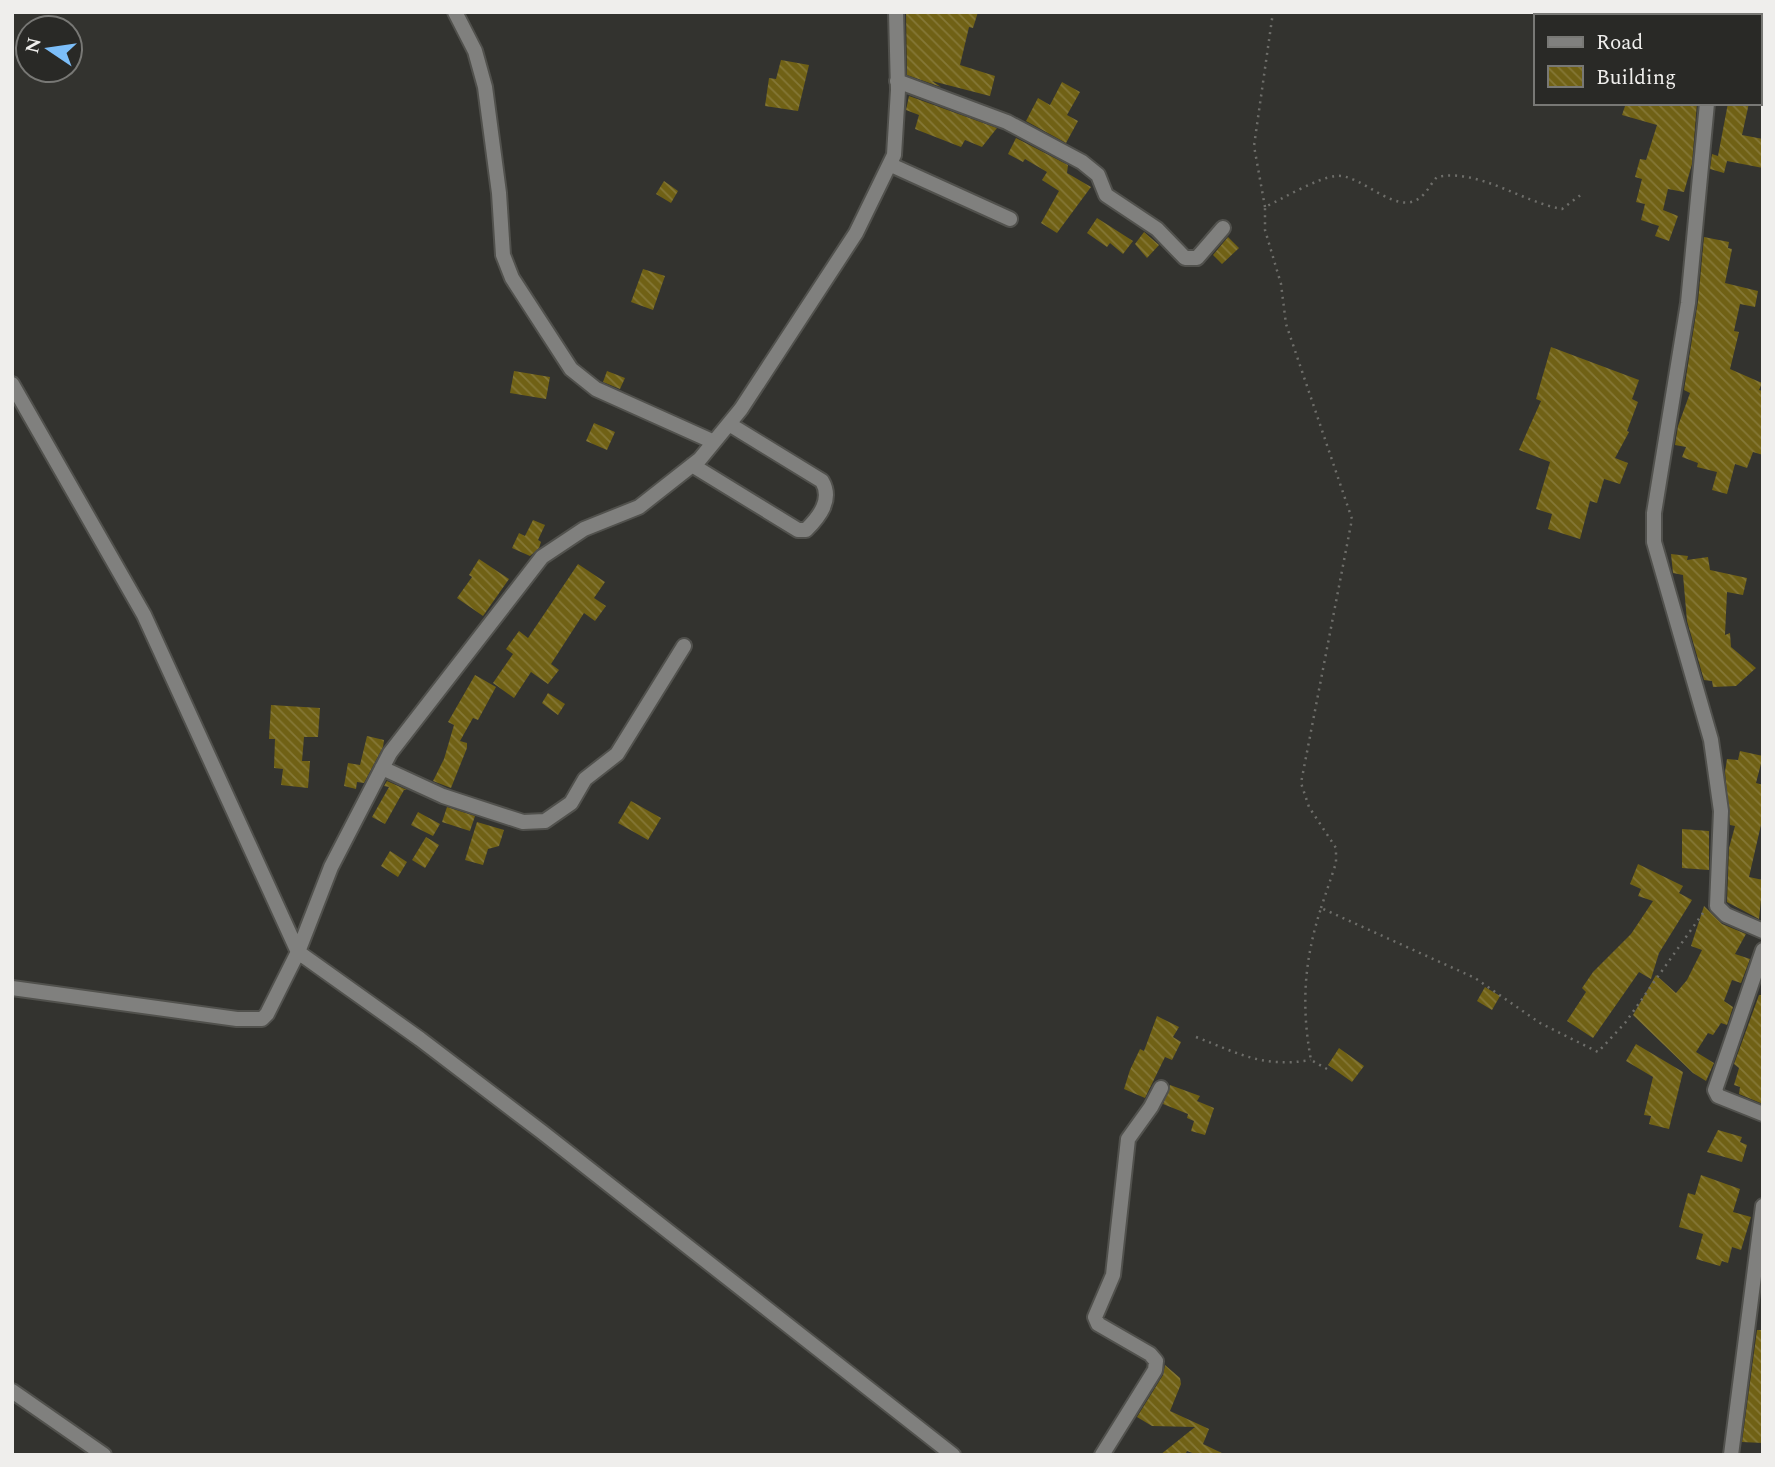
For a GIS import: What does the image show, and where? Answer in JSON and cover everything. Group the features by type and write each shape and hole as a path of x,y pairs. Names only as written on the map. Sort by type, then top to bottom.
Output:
{"street":[{"path":"455,12 475,51 485,88 499,193 503,255 512,278 571,369 579,376 596,389 714,442"},
{"path":"12,988 237,1018 262,1019 267,1014 298,952 331,867 390,753 542,557 584,529 639,507 692,465 714,442 729,424 856,233 891,165 895,141 897,12"},
{"path":"897,81 1007,122 1082,162 1098,175 1106,195 1157,229 1185,258 1197,258 1223,228"},
{"path":"1707,105 1688,303 1654,513 1654,542 1711,740 1721,811 1717,906 1726,915 1763,931"},
{"path":"891,165 1010,219"},
{"path":"12,384 144,615 298,952 421,1039 953,1455"},
{"path":"692,465 798,530 806,530 817,520 826,497 822,481 729,424"},
{"path":"382,768 443,796 523,822 545,821 571,803 584,779 617,754 684,646"},
{"path":"1763,950 1715,1090 1718,1096 1763,1114"},
{"path":"1102,1455 1155,1370 1156,1361 1150,1354 1098,1324 1095,1317 1113,1275 1128,1139 1152,1107 1161,1087"},
{"path":"1731,1455 1763,1206"},
{"path":"12,1391 104,1455"}],"path":[{"path":"1273,12 1254,146 1265,207 1265,230 1281,284 1286,324 1352,519 1301,783 1309,807 1336,848 1336,863 1308,947 1303,992 1311,1060"},
{"path":"1265,207 1336,176 1357,181 1395,201 1409,202 1424,195 1437,177 1447,175 1473,179 1562,209 1582,194"},
{"path":"1321,908 1475,978 1540,1023 1598,1052 1625,1023 1718,893"},
{"path":"1196,1037 1247,1057 1281,1065 1311,1060 1327,1069"}],"building":[{"path":"906,12 978,12 973,28 969,27 960,65 995,76 990,96 932,81 941,87 907,75"},
{"path":"781,60 809,65 798,111 765,106 769,78 776,79"},
{"path":"1062,82 1080,92 1067,115 1078,121 1066,143 1026,121 1038,98 1050,105"},
{"path":"909,96 997,128 982,147 965,140 961,147 915,129 919,115 906,110"},
{"path":"1625,105 1697,105 1692,164 1684,192 1668,189 1663,210 1678,216 1669,241 1655,236 1659,226 1641,220 1645,204 1636,202 1642,179 1635,177 1640,159 1646,160 1657,125 1622,115"},
{"path":"1728,105 1749,105 1742,135 1763,139 1763,168 1727,161 1724,173 1710,169 1712,154 1718,156"},
{"path":"1016,138 1068,165 1067,173 1091,187 1057,233 1041,223 1059,191 1042,180 1047,172 1025,159 1023,162 1008,154"},
{"path":"664,181 678,191 671,203 656,194"},
{"path":"1097,218 1133,241 1123,254 1110,243 1107,247 1087,233"},
{"path":"1144,232 1159,245 1147,258 1135,244"},
{"path":"1228,237 1239,248 1222,264 1213,255"},
{"path":"1704,237 1729,242 1728,248 1732,249 1725,283 1758,291 1755,307 1740,304 1734,331 1739,332 1730,369 1762,383 1759,390 1763,391 1763,455 1753,452 1747,468 1735,464 1727,494 1712,490 1717,472 1697,467 1698,463 1682,457 1686,447 1675,445 1678,426 1690,393 1684,390 1698,301"},
{"path":"643,269 665,276 653,310 631,302"},
{"path":"1551,347 1639,380 1632,399 1638,402 1627,431 1629,432 1615,458 1628,463 1620,484 1604,479 1597,503 1590,501 1580,539 1548,529 1552,514 1536,509 1550,462 1519,450 1541,401 1536,399"},
{"path":"514,371 550,377 546,399 510,393"},
{"path":"607,371 625,378 620,389 603,382"},
{"path":"594,423 615,432 607,450 586,441"},
{"path":"533,520 545,525 538,540 541,542 539,548 530,556 512,548 519,533 525,536"},
{"path":"1671,554 1688,556 1687,560 1708,557 1710,570 1747,578 1743,595 1727,592 1725,635 1730,633 1731,647 1756,668 1736,686 1713,687 1712,681 1704,680 1687,621 1683,575 1673,573"},
{"path":"479,559 509,579 483,616 457,598 472,577 469,575"},
{"path":"578,564 605,582 594,598 606,606 595,621 584,613 551,664 559,670 548,684 531,672 514,698 493,683 513,654 506,649 519,631 528,638"},
{"path":"475,675 496,687 478,720 473,718 460,741 467,743 467,748 451,788 433,781 444,759 454,725 448,722"},
{"path":"548,693 565,704 558,715 542,703"},
{"path":"271,705 320,708 318,737 304,737 302,761 310,761 308,788 281,785 283,769 274,768 275,739 269,739"},
{"path":"367,736 384,740 383,747 364,783 357,782 356,789 344,786 348,763 360,765"},
{"path":"1740,751 1763,756 1756,783 1763,785 1763,816 1749,877 1763,880 1759,919 1727,902 1729,848 1735,826 1730,825 1725,772 1727,759 1738,760"},
{"path":"387,781 407,790 404,790 385,824 372,817 389,787 384,786"},
{"path":"631,801 661,818 648,840 618,823"},
{"path":"447,807 475,816 470,831 442,822"},
{"path":"418,812 440,824 433,836 411,825"},
{"path":"477,822 504,830 499,846 488,849 483,865 465,860"},
{"path":"1682,829 1709,831 1709,870 1682,868"},
{"path":"426,837 439,845 425,868 412,860"},
{"path":"390,851 407,862 398,877 381,866"},
{"path":"1638,864 1683,886 1679,893 1692,900 1659,953 1651,979 1639,972 1593,1038 1567,1021 1586,992 1582,988 1593,972 1631,934 1653,901 1638,896 1641,889 1630,884"},
{"path":"1704,906 1722,924 1746,934 1735,954 1750,959 1741,983 1732,980 1724,1001 1733,1007 1727,1025 1721,1023 1713,1035 1708,1033 1696,1052 1714,1063 1706,1081 1693,1073 1633,1015 1656,975 1676,993 1687,980 1702,950 1691,946"},
{"path":"1485,987 1500,996 1492,1010 1477,1001"},
{"path":"1759,995 1763,995 1763,1104 1739,1094 1740,1087 1734,1085 1739,1068 1734,1064"},
{"path":"1157,1016 1179,1027 1173,1037 1181,1042 1172,1060 1165,1057 1145,1098 1124,1089 1140,1049 1144,1051"},
{"path":"1636,1044 1683,1072 1669,1129 1649,1124 1651,1116 1644,1115 1653,1077 1626,1061"},
{"path":"1339,1048 1364,1066 1352,1082 1328,1065"},
{"path":"1170,1085 1200,1096 1197,1101 1214,1108 1205,1135 1191,1131 1194,1121 1187,1118 1188,1114 1163,1104"},
{"path":"1718,1130 1742,1137 1740,1142 1747,1145 1742,1162 1707,1152"},
{"path":"1701,1175 1740,1189 1733,1212 1751,1217 1741,1250 1732,1247 1728,1263 1722,1261 1720,1266 1696,1259 1703,1234 1679,1227 1688,1193 1695,1195"},
{"path":"1757,1330 1763,1330 1763,1443 1742,1442"},
{"path":"1165,1365 1180,1378 1181,1384 1170,1411 1209,1429 1203,1444 1226,1455 1198,1455 1187,1451 1185,1455 1160,1455 1195,1427 1152,1426 1137,1417 1163,1375"}]}
